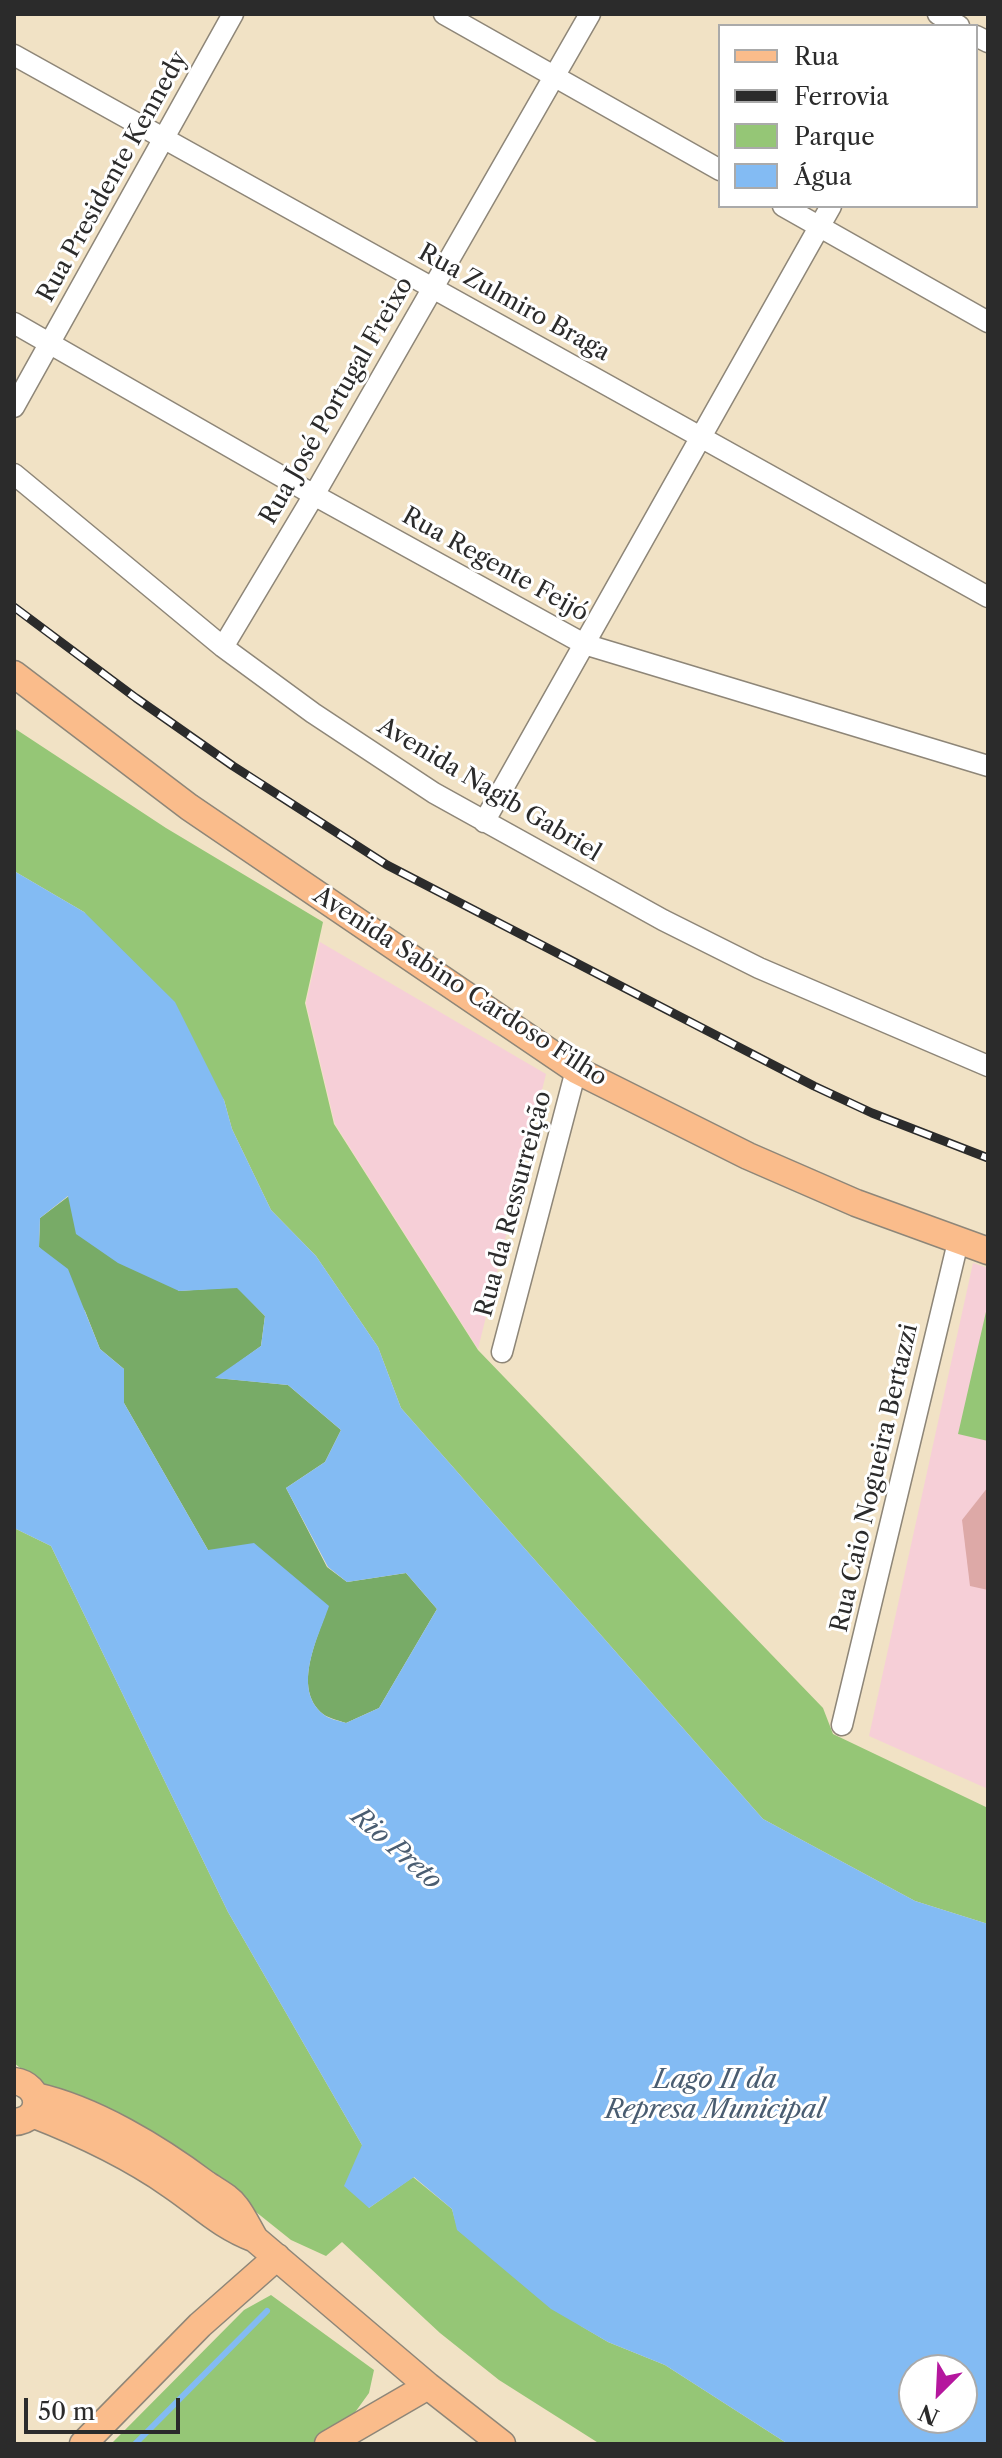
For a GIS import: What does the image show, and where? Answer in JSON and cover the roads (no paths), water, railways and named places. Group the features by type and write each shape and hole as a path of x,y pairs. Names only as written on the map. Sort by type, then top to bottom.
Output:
{"main road":[{"name":"Avenida Sabino Cardoso Filho","path":"14,674 189,807 576,1070 748,1156 856,1203 988,1251"},
{"path":"21,2103 117,2151 172,2185 228,2228 255,2239 428,2386 502,2444"},
{"path":"83,2444 200,2325 277,2257"},
{"path":"328,2444 428,2386"}],"street":[{"name":"Rua Presidente Kennedy","path":"14,407 233,14"},
{"path":"444,14 718,169"},
{"name":"Rua José Portugal Freixo","path":"223,647 314,495 590,14"},
{"path":"936,14 955,24"},
{"name":"Rua Zulmiro Braga","path":"14,55 988,597"},
{"path":"787,208 988,322"},
{"path":"484,822 830,208"},
{"name":"Rua Regente Feijó","path":"14,323 314,495 584,644 988,766"},
{"name":"Avenida Nagib Gabriel","path":"14,474 223,647 313,713 434,793 663,920 759,968 988,1066"},
{"name":"Rua da Ressurreição","path":"502,1352 576,1070"},
{"name":"Rua Caio Nogueira Bertazzi","path":"842,1725 958,1242"}],"water":[{"name":"Lago II da Represa Municipal","path":"14,871 84,912 175,1002 224,1100 232,1129 271,1210 316,1256 378,1347 401,1408 763,1819 915,1901 988,1924 988,2444 788,2444 665,2365 608,2342 551,2309 457,2230 452,2209 414,2177 369,2208 344,2186 362,2145 228,1912 51,1546 14,1528","holes":["68,1196 76,1234 118,1263 179,1291 237,1288 265,1316 261,1346 215,1378 288,1385 341,1430 325,1462 286,1488 328,1567 347,1582 406,1573 437,1609 379,1708 346,1723 323,1714 314,1703 308,1676 314,1646 329,1606 254,1543 208,1550 124,1403 124,1369 100,1349 68,1269 39,1247 40,1218"]}],"waterway":[{"path":"135,2444 267,2311"}],"railway":[{"path":"14,607 233,766 387,865 814,1086 872,1113 988,1158"}],"water label":[{"name":"Rio Preto","path":"396,1849"}]}
